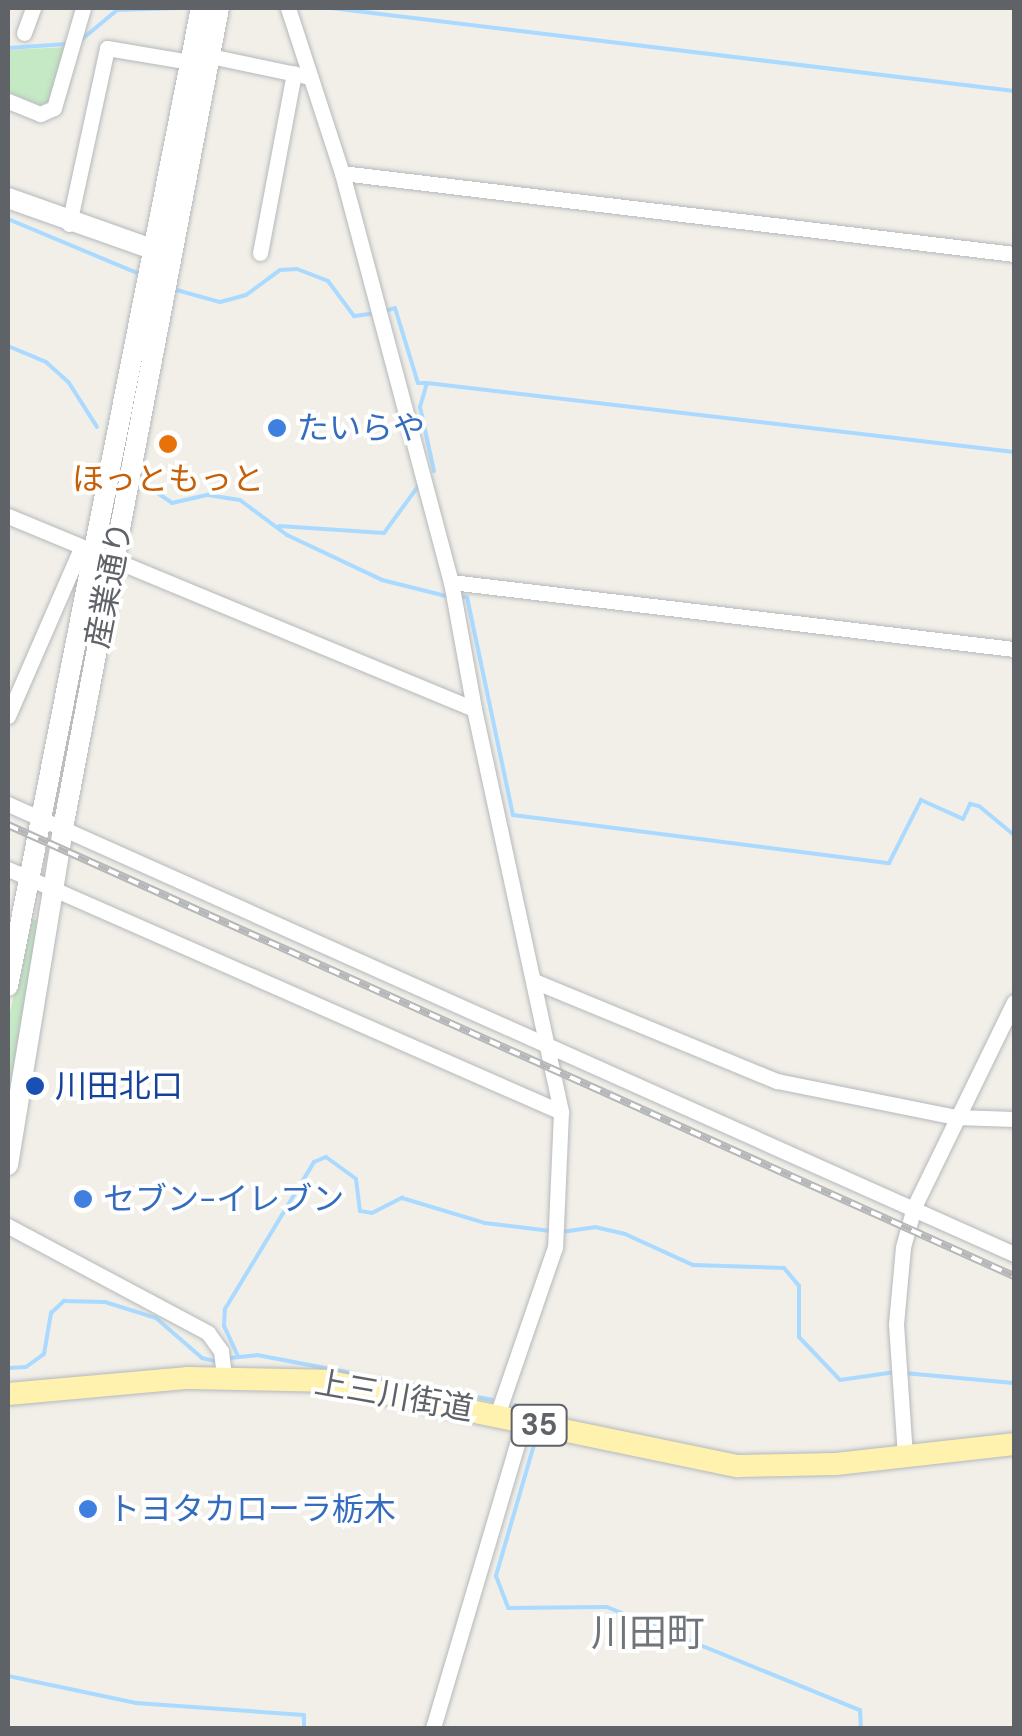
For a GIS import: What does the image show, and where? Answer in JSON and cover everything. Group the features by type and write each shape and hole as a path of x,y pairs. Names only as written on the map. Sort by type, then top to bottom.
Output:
{"main road":[{"name":"上三川街道","path":"8,1394 224,1378 360,1386 724,1464 809,1466 1014,1444"}],"street":[{"path":"24,33 32,8"},
{"path":"8,100 40,114 54,108 83,8"},
{"name":"産業通り","path":"8,1165 52,890 54,824 96,554 163,254 200,59 201,8"},
{"name":"産業通り","path":"200,59 219,8"},
{"path":"288,8 302,75 342,173 451,582 474,709 561,1112 555,1248 497,1415"},
{"path":"69,224 107,48 302,75"},
{"path":"260,253 302,75"},
{"path":"342,173 1014,254"},
{"path":"8,198 69,224 163,254"},
{"path":"8,516 474,709"},
{"path":"8,716 96,554"},
{"path":"451,582 1014,649"},
{"path":"8,804 547,1041 1014,1254"},
{"name":"産業通り","path":"8,986 32,880 54,824"},
{"path":"8,869 561,1112"},
{"path":"534,981 777,1081 956,1117 1014,1118"},
{"path":"905,1456 896,1324 914,1207 1014,1002"},
{"path":"8,1226 208,1333 221,1351 224,1378"},
{"path":"433,1728 524,1422"}],"green space":[{"path":"68,47 51,101 40,105 8,92 8,50"},
{"path":"31,919 40,921 8,1123 8,1021"}],"waterway":[{"path":"81,40 117,10 178,8"},
{"path":"331,8 1014,91"},
{"path":"8,48 67,44"},
{"path":"8,219 142,275"},
{"path":"173,289 220,302 246,295 280,270 297,269 328,281 354,316 370,314"},
{"path":"388,310 395,308 418,383 427,383"},
{"path":"8,346 46,362 69,383 97,427"},
{"path":"434,471 420,407 427,383 1014,452"},
{"path":"279,526 384,533 419,485"},
{"path":"150,488 172,503 208,495 240,500 287,535 382,580 450,597"},
{"path":"459,597 467,597 513,815 889,863 921,800 963,819 970,804 979,806 1014,835"},
{"path":"238,1356 224,1326 225,1309 314,1162 326,1157 356,1179 360,1211 372,1213 402,1198 485,1223 551,1231"},
{"path":"561,1232 595,1227 625,1234 693,1265 784,1268 799,1286 799,1337 840,1380 895,1372"},
{"path":"8,1368 26,1367 44,1354 51,1313 64,1301 105,1302 156,1318 202,1358 214,1361"},
{"path":"230,1358 257,1355 492,1400"},
{"path":"904,1373 1014,1383"},
{"path":"515,1405 528,1409"},
{"path":"536,1438 496,1576 508,1608 607,1607 860,1710 861,1728"},
{"path":"8,1676 136,1703 304,1715 304,1728"}],"railway":[{"path":"8,825 1014,1276"}],"place":[{"name":"たいらや","path":"277,428"},
{"name":"ほっともっと","path":"168,444"},
{"name":"川田北口","path":"35,1086"},
{"name":"セブン-イレブン","path":"83,1199"},
{"name":"トヨタカローラ栃木","path":"88,1509"}],"district":[{"name":"川田町","path":"648,1634"}]}
